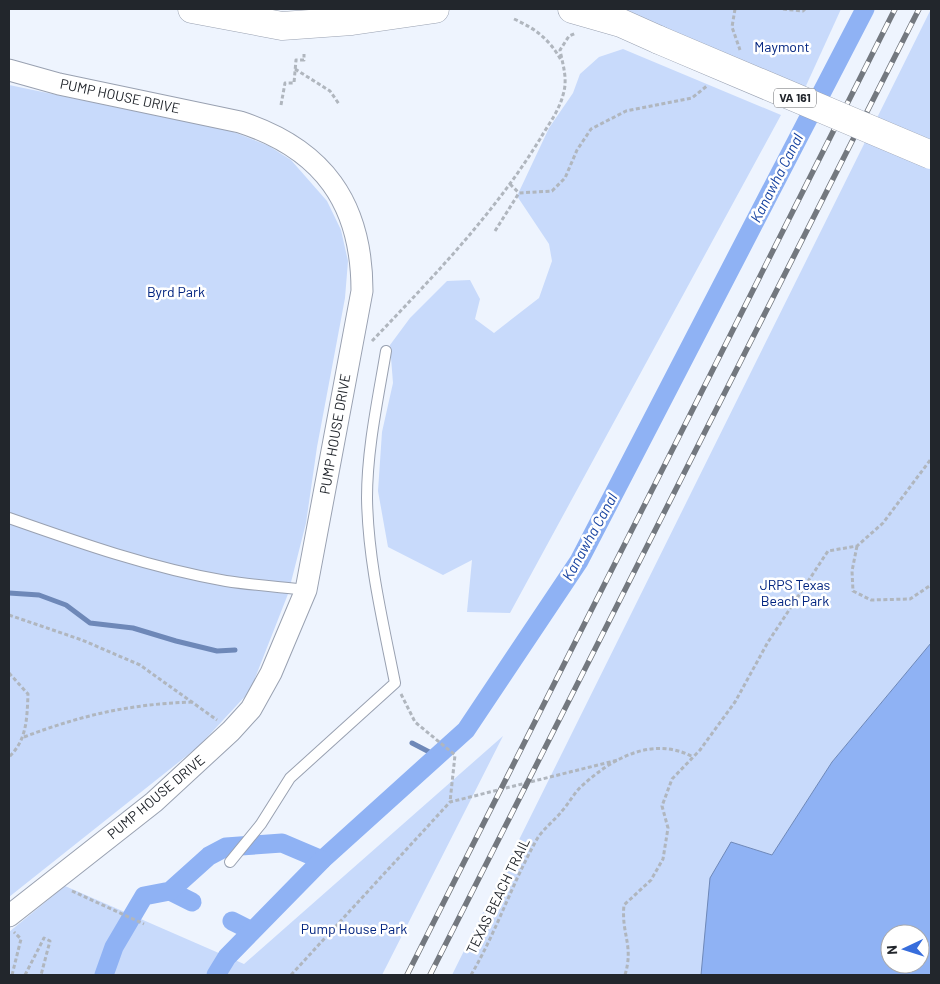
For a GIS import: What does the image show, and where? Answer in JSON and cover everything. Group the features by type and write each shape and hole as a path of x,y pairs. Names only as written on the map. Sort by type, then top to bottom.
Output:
{"main road":[{"path":"192,9 282,26 352,21 435,9"},
{"name":"VA 161","path":"577,20 621,23 931,155"}],"street":[{"name":"PUMP HOUSE DRIVE","path":"9,70 60,84 240,122 267,131 310,158 338,191 353,227 359,251 362,291 306,590 271,673 251,709 231,731 154,802 9,916"}],"lane":[{"path":"230,862 262,824 290,778 395,683 371,555 367,497 371,443 386,351"},
{"path":"9,518 82,544 153,565 226,581 306,590"}],"path":[{"path":"735,9 732,27 741,52"},
{"path":"783,9 803,11 805,9"},
{"path":"514,19 539,32 552,45 563,62"},
{"path":"347,367 442,268 527,160 563,96 566,78 560,50 577,20"},
{"path":"281,105 285,83 294,83 296,60 304,60 304,54"},
{"path":"295,69 330,91 339,104"},
{"path":"519,193 552,190 565,178 577,150 591,129 626,110 692,98 714,79"},
{"path":"510,184 519,193"},
{"path":"495,231 519,193"},
{"path":"625,975 630,959 628,938 622,922 624,905 651,880 663,859 668,828 662,806 672,779 693,757 734,702 768,642 828,551 856,546 884,523 931,459"},
{"path":"856,546 852,571 854,591 870,600 910,599 931,584"},
{"path":"9,615 82,640 140,666 194,702 231,731"},
{"path":"9,673 28,694 24,736 16,750 9,757"},
{"path":"395,683 415,722 455,755 450,802"},
{"path":"24,736 73,718 122,708 157,703 194,702"},
{"name":"TEXAS BEACH TRAIL","path":"471,975 491,940 509,895 538,837 583,784 627,754 657,747 693,757"},
{"path":"291,975 450,802 618,760"},
{"path":"71,890 144,924"},
{"path":"9,926 21,939 12,975"},
{"path":"25,975 44,938 50,941 41,975"}],"green space":[{"name":"Maymont","path":"604,9 841,9 800,99"},
{"name":"JRPS Texas Beach Park","path":"931,9 931,643 832,762 772,855 731,842 701,975 452,975"},
{"path":"623,49 781,115 510,613 467,612 472,560 443,575 388,547 378,491 382,432 393,383 390,345 410,318 447,281 470,280 480,299 475,319 494,333 539,298 552,261 549,244 517,196 549,128 573,93 580,74 599,57"},
{"name":"Byrd Park","path":"9,85 231,131 269,146 291,160 327,201 341,230 348,261 345,298 317,447 306,523 288,594 250,691 199,746 9,897"},
{"name":"Pump House Park","path":"503,736 382,975 9,975 9,932 65,886 244,964"}],"water":[{"path":"931,643 931,975 701,975 710,878 731,842 772,855 832,762"}],"waterway":[{"name":"Kanawha Canal","path":"104,975 114,947 144,896 170,891 209,856 226,847 282,843 322,860 466,730 579,561 865,9"},
{"path":"9,593 39,595 66,605 90,623 133,628 217,651 235,650"},
{"path":"412,743 437,756"},
{"path":"216,975 227,957 322,860"},
{"name":"Kanawha Canal","path":"170,891 192,902"},
{"name":"Kanawha Canal","path":"232,921 252,931"}],"railway":[{"path":"407,975 895,9"},
{"path":"430,975 919,9"}]}
